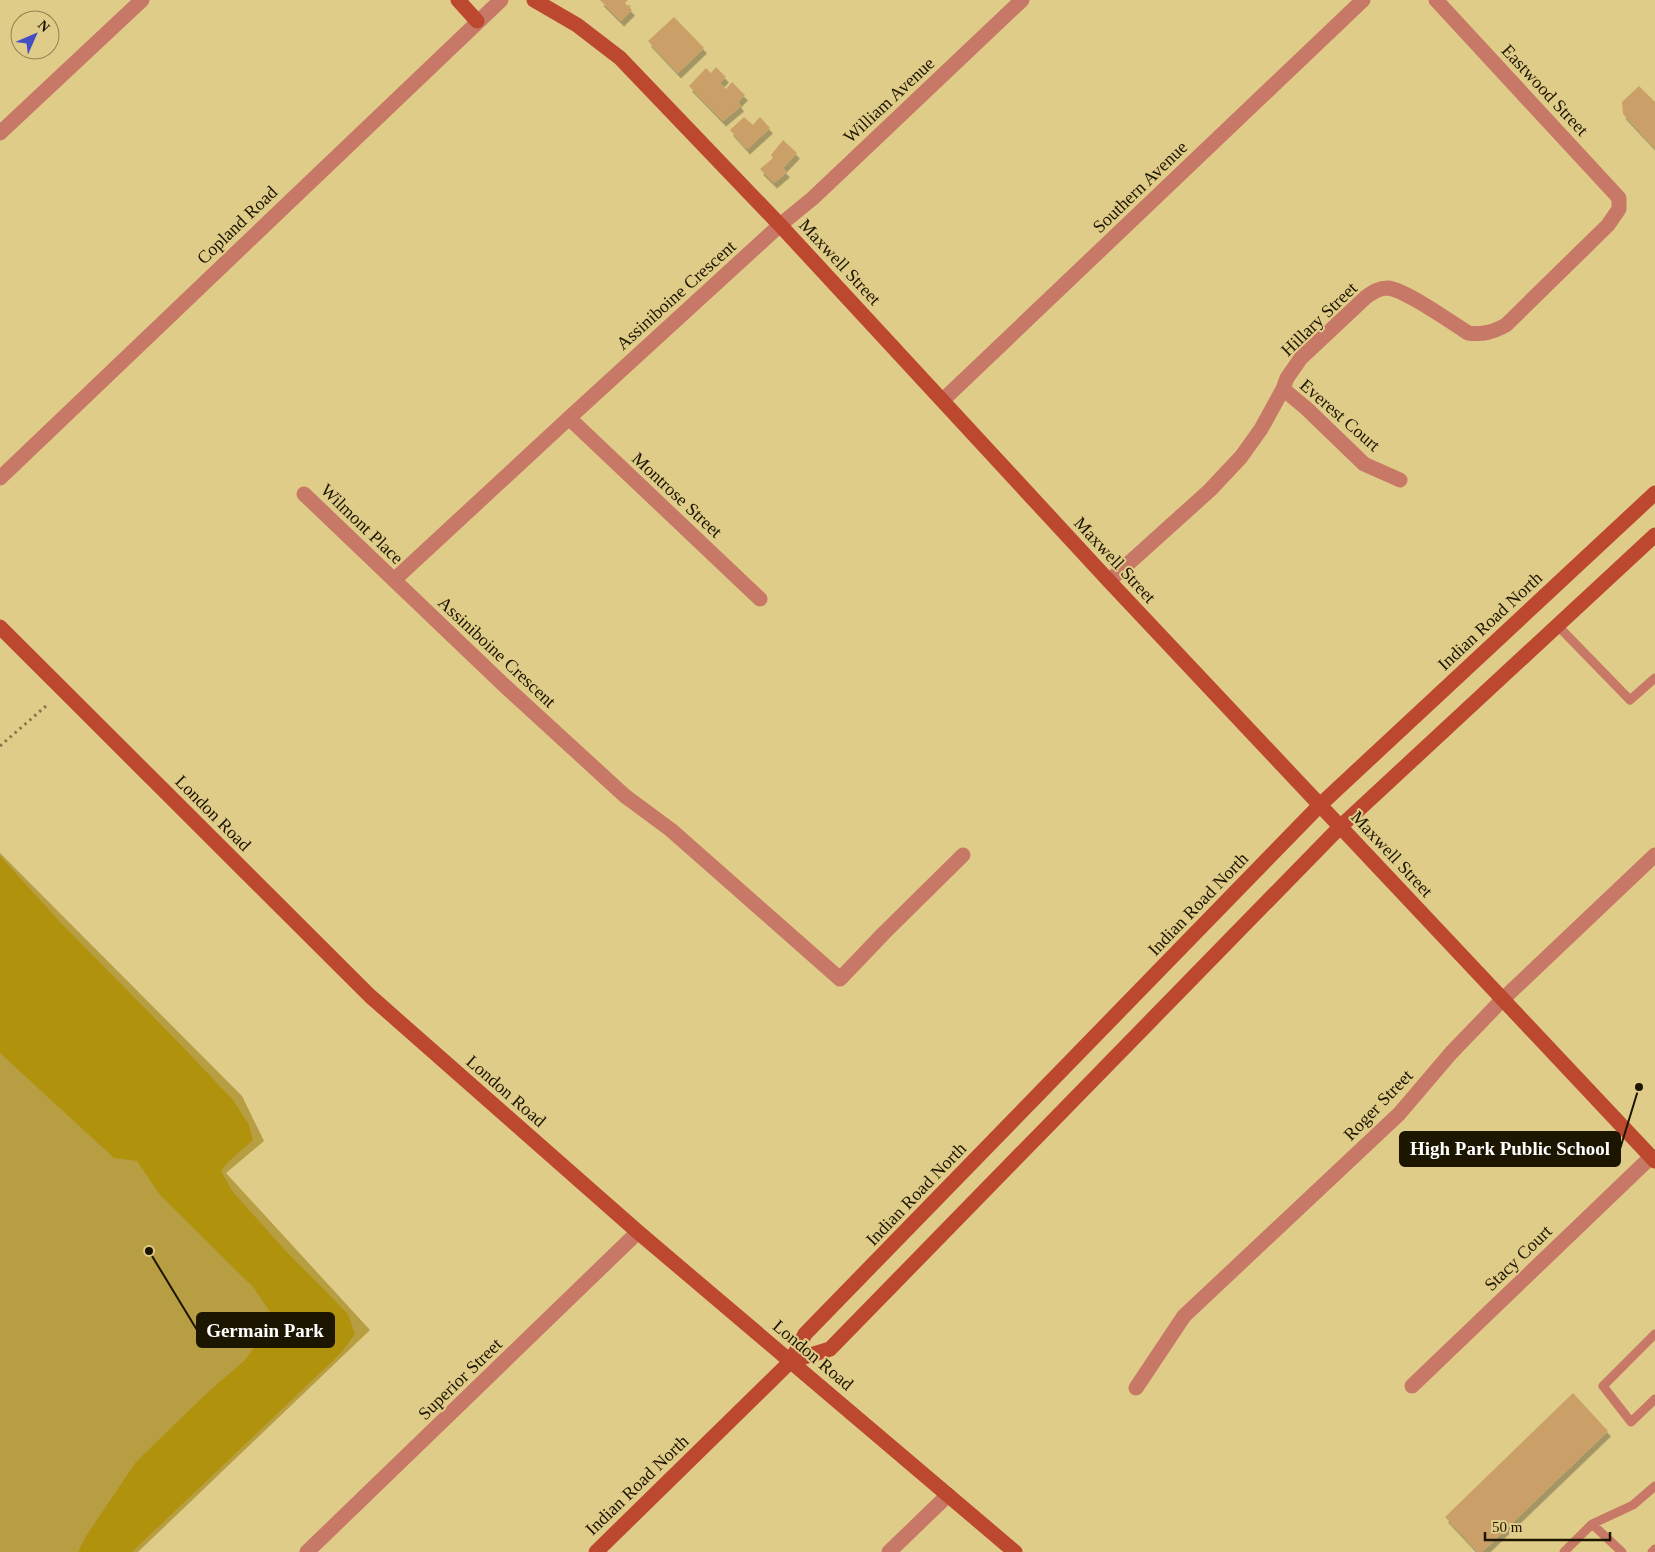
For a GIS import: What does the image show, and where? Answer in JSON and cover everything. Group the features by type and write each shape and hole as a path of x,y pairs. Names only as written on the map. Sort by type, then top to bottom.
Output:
{"main road":[{"path":"458,0 477,21"},
{"name":"Maxwell Street","path":"534,0 577,25 620,58 780,225 1109,582 1653,1159"},
{"name":"Indian Road North","path":"596,1552 790,1360 805,1334 1320,805 1655,493"},
{"name":"Indian Road North","path":"790,1360 830,1349 1340,826 1655,534"},
{"name":"London Road","path":"0,627 370,996 638,1232 1015,1552"}],"street":[{"path":"0,133 142,0"},
{"name":"Copland Road","path":"0,478 501,0"},
{"name":"William Avenue","path":"780,225 820,191 1022,0"},
{"name":"Southern Avenue","path":"943,400 1364,0"},
{"name":"Eastwood Street","path":"1436,0 1619,198 1619,209"},
{"name":"Hillary Street","path":"1109,582 1210,490 1241,457 1261,429 1301,358 1366,297 1376,290 1387,288 1400,291 1468,332 1479,334 1493,332 1506,325 1608,225 1619,209"},
{"name":"Assiniboine Crescent","path":"780,225 394,580 506,687 625,796 671,830 840,979 963,856"},
{"name":"Everest Court","path":"1283,389 1306,408 1364,464 1400,480"},
{"name":"Montrose Street","path":"568,418 760,599"},
{"name":"Wilmont Place","path":"304,494 394,580"},
{"name":"Roger Street","path":"1136,1388 1184,1316 1399,1114 1451,1053 1503,999 1655,855"},
{"name":"Stacy Court","path":"1412,1386 1653,1159"},
{"name":"Superior Street","path":"307,1552 638,1232"},
{"path":"889,1552 948,1495"}],"lane":[{"path":"1557,625 1630,700 1655,678"},
{"path":"1655,1334 1604,1386 1631,1422 1655,1399"},
{"path":"1564,1552 1592,1524 1633,1505 1655,1486"},
{"path":"1592,1524 1622,1552"},
{"path":"1652,1552 1655,1549"}],"path":[{"path":"0,746 46,706"}],"shaded area":[{"path":"0,853 242,1096 264,1141 226,1173 370,1330 138,1552 0,1552"},
{"path":"0,856 61,923 233,1100 249,1125 253,1140 227,1163 221,1171 233,1192 283,1248 348,1314 355,1334 341,1353 132,1552 78,1552 86,1536 136,1462 206,1394 245,1360 261,1337 271,1313 253,1287 160,1195 137,1161 114,1158 0,1053"}],"building":[{"path":"600,0 628,0 625,3 632,10 621,21"},
{"path":"674,17 704,48 678,73 648,41"},
{"path":"716,67 726,77 720,83 726,89 732,82 745,95 738,102 741,106 723,121 689,86 706,68 711,73"},
{"path":"1639,86 1655,102 1655,148 1623,114 1622,102"},
{"path":"744,117 753,125 760,117 770,128 747,149 730,130"},
{"path":"783,140 797,153 783,168 787,172 774,183 760,169 773,158 771,155"},
{"path":"1573,1393 1608,1431 1482,1552 1478,1552 1445,1517"}],"place":[{"name":"High Park Public School","path":"1639,1087"},
{"name":"Germain Park","path":"149,1251"}]}
